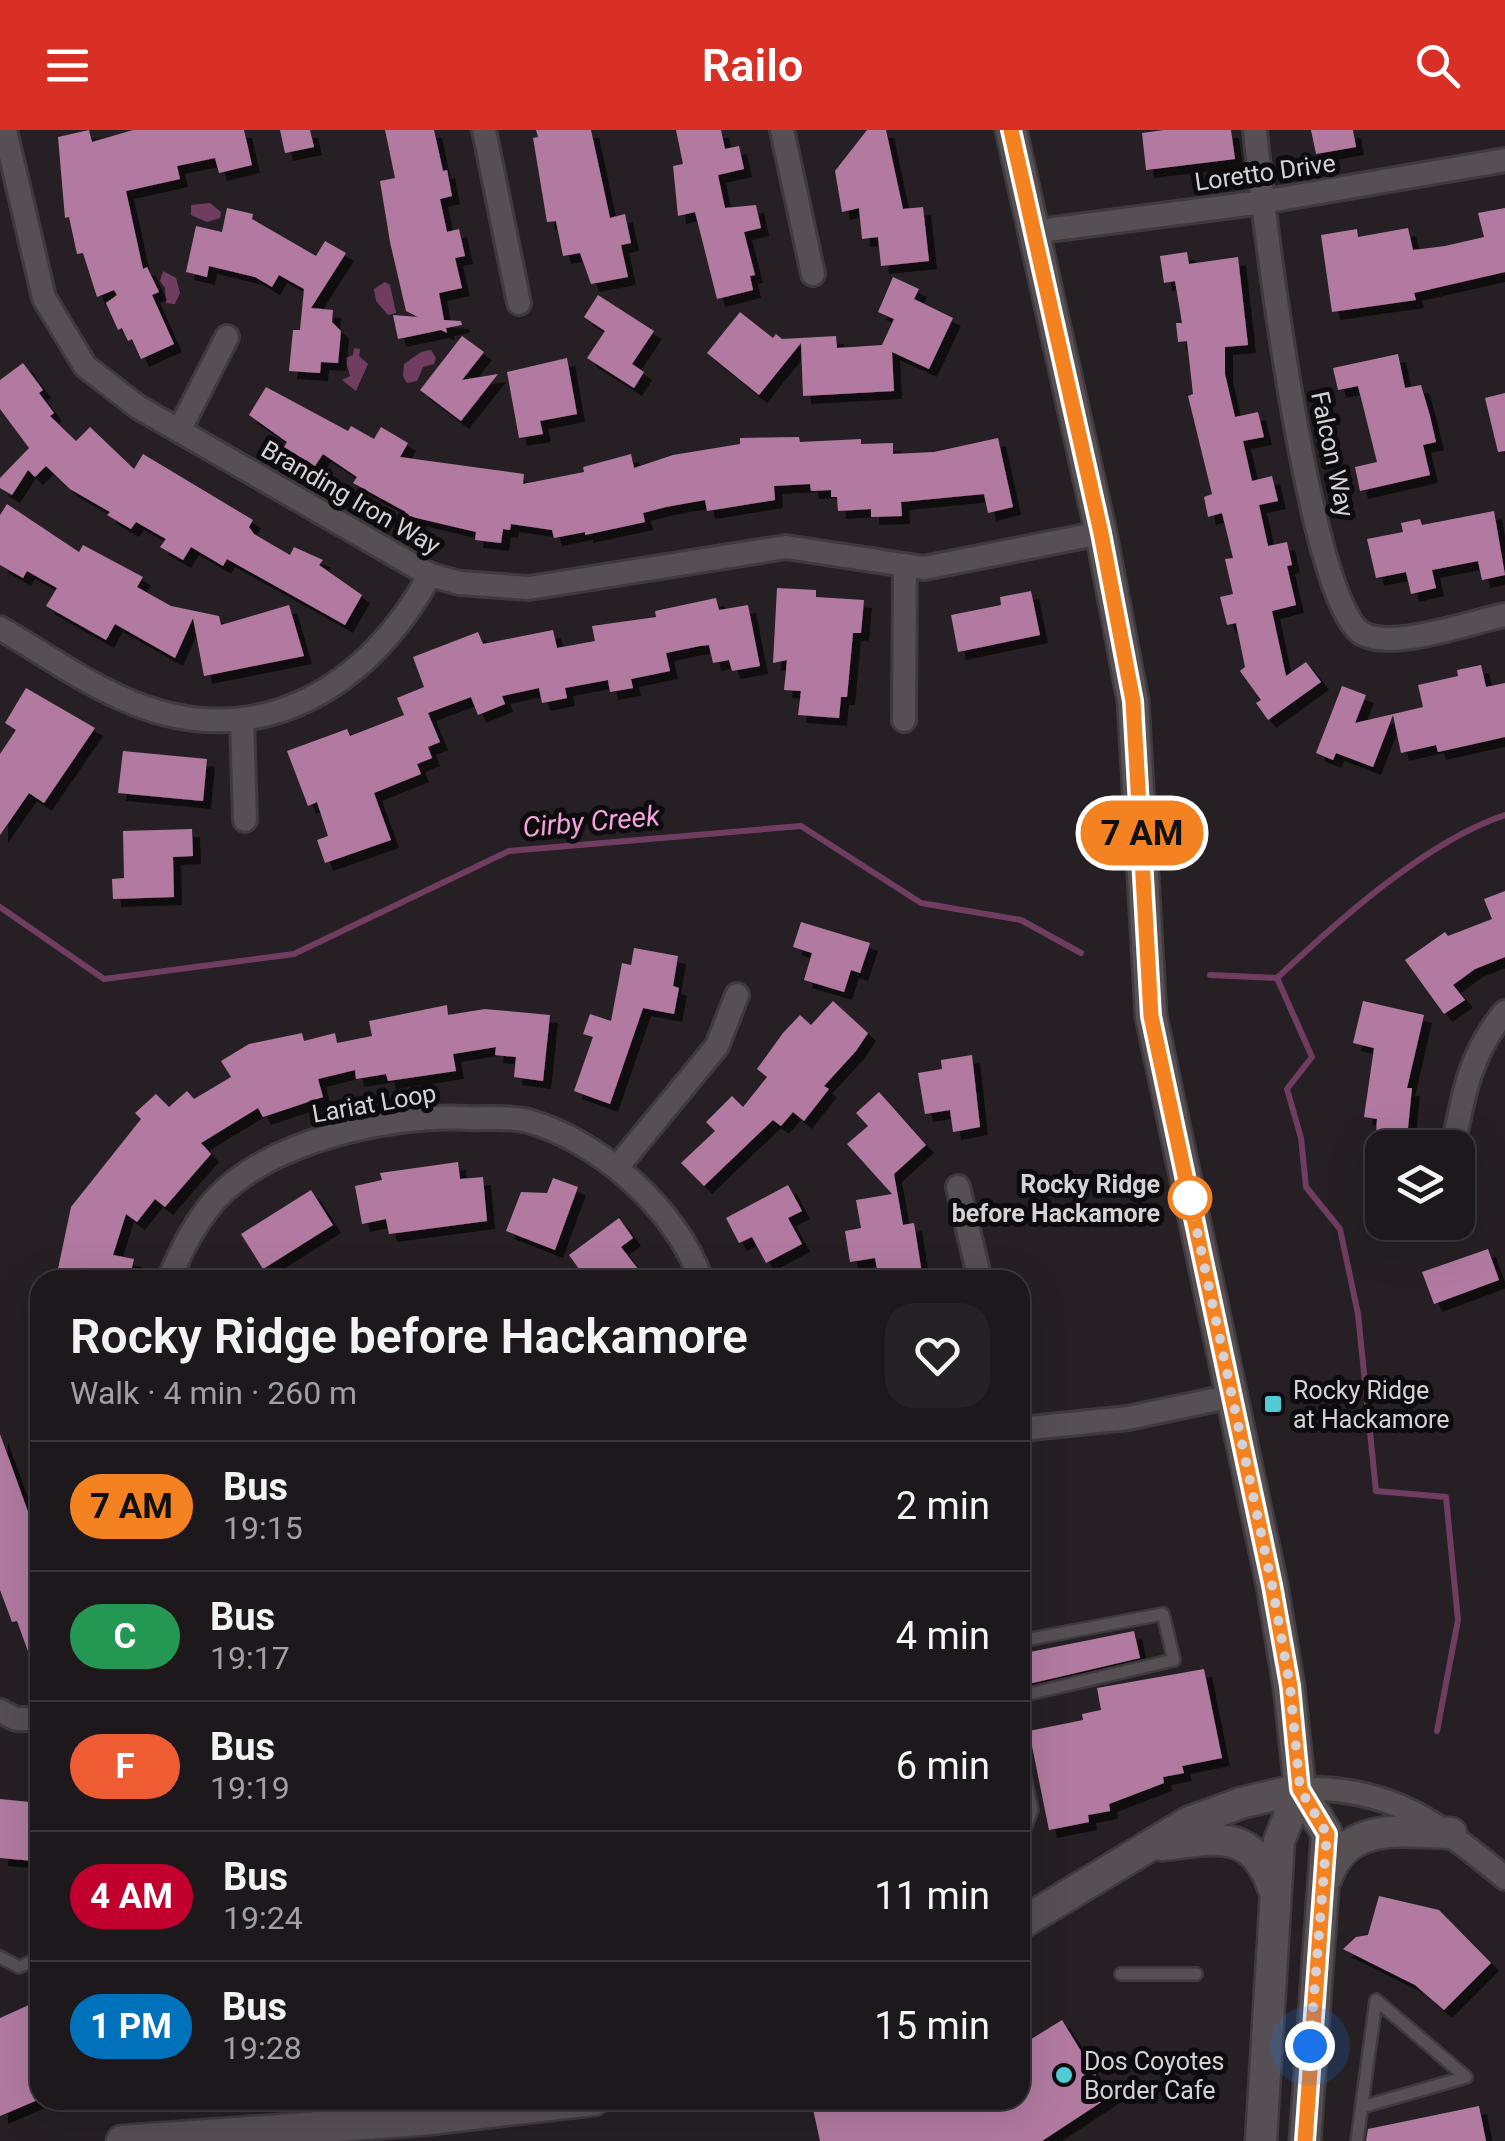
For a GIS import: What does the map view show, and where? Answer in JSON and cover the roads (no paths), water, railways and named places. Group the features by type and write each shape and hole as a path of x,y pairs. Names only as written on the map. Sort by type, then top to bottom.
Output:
{"main road":[{"path":"1011,130 1101,533 1139,750 1151,1016 1275,1602 1300,1789 1327,1834 1305,2141"},
{"path":"1030,1918 1214,1812 1300,1789"},
{"path":"1261,2141 1279,1841 1300,1789"},
{"path":"1324,1884 1334,1857 1354,1839 1375,1832 1451,1833"},
{"path":"1150,1846 1226,1838 1259,1857 1278,1902"},
{"path":"122,2141 475,2110"}],"street":[{"name":"Branding Iron Way","path":"5,130 38,280 60,331 101,380 430,576 473,585 529,588 746,550 786,547 905,568 963,564 1101,533"},
{"path":"484,130 519,302"},
{"path":"782,130 813,274"},
{"name":"Falcon Way","path":"1256,130 1262,202 1303,470 1344,614 1361,634 1387,641 1505,615"},
{"name":"Loretto Drive","path":"1032,232 1262,202 1505,160"},
{"path":"180,430 227,337"},
{"path":"904,720 905,568"},
{"path":"3,637 131,702 178,716 242,719 298,704 352,673 398,627 430,576"},
{"path":"242,719 245,820"},
{"path":"618,1165 716,1046 737,995"},
{"path":"1456,1130 1466,1075 1482,1038 1505,1012"},
{"name":"Lariat Loop","path":"173,1270 211,1204 257,1169 314,1138 432,1116 528,1121 618,1165 660,1210 695,1270"},
{"path":"958,1187 978,1270"},
{"path":"1030,1428 1128,1418 1232,1396"},
{"path":"0,1711 16,1719 30,1719"},
{"path":"1300,1789 1339,1788 1391,1800 1451,1833 1505,1878"}],"lane":[{"path":"1030,1639 1163,1614 1174,1660 1030,1694"},
{"path":"0,1958 19,1966 30,1962"},
{"path":"1121,1974 1196,1974"},
{"path":"1357,2141 1376,2000 1466,2077 1362,2107"}],"waterway":[{"name":"Cirby Creek","path":"1210,975 1277,978 1355,908 1414,863 1475,827 1505,815"},
{"name":"Cirby Creek","path":"0,907 104,979 294,954 509,851 801,826 921,903 1021,920 1081,953"},
{"path":"1277,978 1312,1057 1287,1089 1301,1138 1306,1187 1340,1229 1358,1314 1376,1491 1446,1497 1458,1620 1437,1731"}],"place":[{"name":"Rocky Ridge before Hackamore","path":"1190,1198"},
{"name":"Rocky Ridge at Hackamore","path":"1273,1404"},
{"name":"Dos Coyotes Border Cafe","path":"1064,2075"}]}
